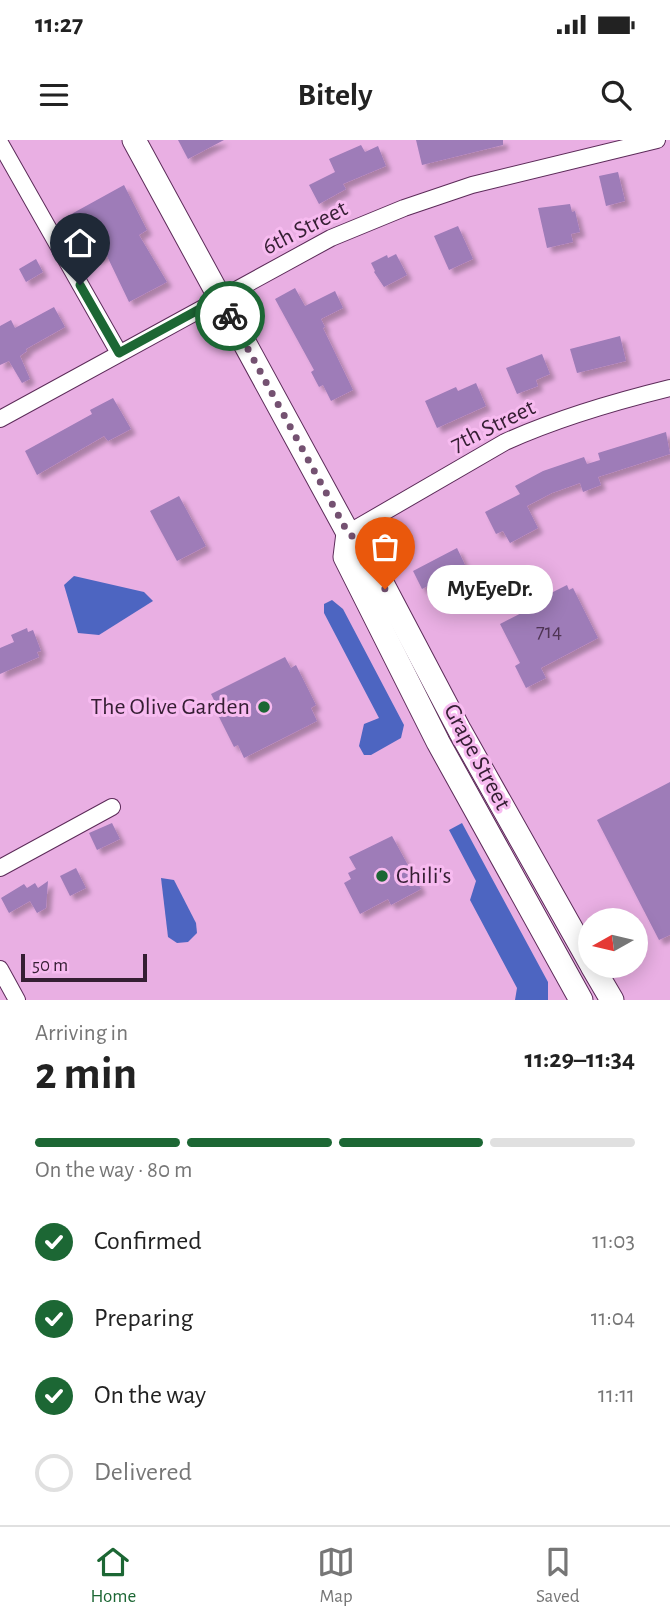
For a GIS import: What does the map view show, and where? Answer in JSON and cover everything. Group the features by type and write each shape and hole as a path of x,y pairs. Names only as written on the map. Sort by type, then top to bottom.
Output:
{"main road":[{"name":"Grape Street","path":"134,140 348,533 361,543 460,731 578,941"},
{"name":"Grape Street","path":"348,533 345,557 438,742 581,1000"},
{"name":"Grape Street","path":"599,978 612,1000"}],"street":[{"name":"6th Street","path":"0,419 331,238 404,208 472,185 657,140"},
{"path":"0,143 119,353"},
{"name":"7th Street","path":"348,533 505,442 571,415 670,387"},
{"path":"0,868 112,807"},
{"path":"0,969 17,1000"}],"water":[{"path":"74,576 144,592 153,601 99,635 78,633 64,585"},
{"path":"332,600 343,609 404,725 401,738 371,755 364,755 359,746 364,724 379,718 324,613 324,604"},
{"path":"462,823 548,982 548,1000 515,1000 517,988 470,900 476,881 449,830"},
{"path":"161,878 174,880 196,923 197,933 188,942 177,943 168,937"}],"building":[{"path":"178,140 224,140 188,159"},
{"path":"416,140 503,140 503,145 422,165"},
{"path":"361,145 365,152 378,146 386,166 343,184 346,189 319,204 309,185 335,172 329,159"},
{"path":"618,172 625,201 606,206 599,176"},
{"path":"124,185 147,230 139,235 167,282 129,302 106,254 96,259 84,237 78,240 66,217"},
{"path":"570,204 572,212 575,211 580,232 571,234 573,242 547,248 538,208"},
{"path":"458,226 473,259 449,270 434,236"},
{"path":"396,254 407,275 384,287 371,263 387,255 388,258"},
{"path":"36,259 43,272 26,282 19,269"},
{"path":"295,288 305,306 335,291 343,308 321,319 353,390 331,401 323,385 319,387 311,372 314,370 275,299"},
{"path":"54,307 65,327 26,349 20,356 30,379 22,383 9,361 0,365 0,326 11,320 15,328"},
{"path":"620,336 626,361 577,373 570,349"},
{"path":"542,354 550,374 536,380 538,386 517,394 506,368"},
{"path":"476,383 486,406 437,428 425,401 456,387 458,391"},
{"path":"113,398 131,429 108,441 104,436 37,475 25,451 92,414 90,410"},
{"path":"666,432 670,454 598,477 601,485 583,492 580,483 527,506 538,528 510,543 503,531 496,534 485,512 520,494 515,486 543,471 584,457 587,464 600,460 598,453"},
{"path":"179,496 206,546 177,561 150,511"},
{"path":"457,548 466,567 432,588 430,585 422,589 413,571"},
{"path":"567,585 569,590 573,588 598,638 541,668 546,678 526,688 515,666 520,663 500,624 535,606 533,602"},
{"path":"27,628 28,632 33,630 41,651 37,652 39,657 0,674 0,648 14,642 11,635"},
{"name":"The Olive Garden","path":"285,657 291,668 296,665 316,705 311,708 317,721 244,758 238,745 234,747 213,705 216,704 211,694"},
{"path":"670,782 670,935 659,940 648,919 648,908 642,908 597,820"},
{"path":"112,823 120,839 97,850 89,833"},
{"name":"Chili's","path":"392,836 421,889 391,905 388,899 360,914 344,883 351,879 348,873 356,869 349,857"},
{"path":"76,868 86,888 70,896 60,876"},
{"path":"48,881 46,908 37,913 30,901 9,913 1,898 24,884 27,888 35,883 38,888"}],"way so far":[{"path":"230,316 348,533 361,543 385,589"}],"place":[{"name":"MyEyeDr.","path":"385,589"},
{"name":"The Olive Garden","path":"264,707"},
{"name":"Chili's","path":"382,876"}],"route":[{"path":"80,285 119,353 220,298 230,316"}]}
